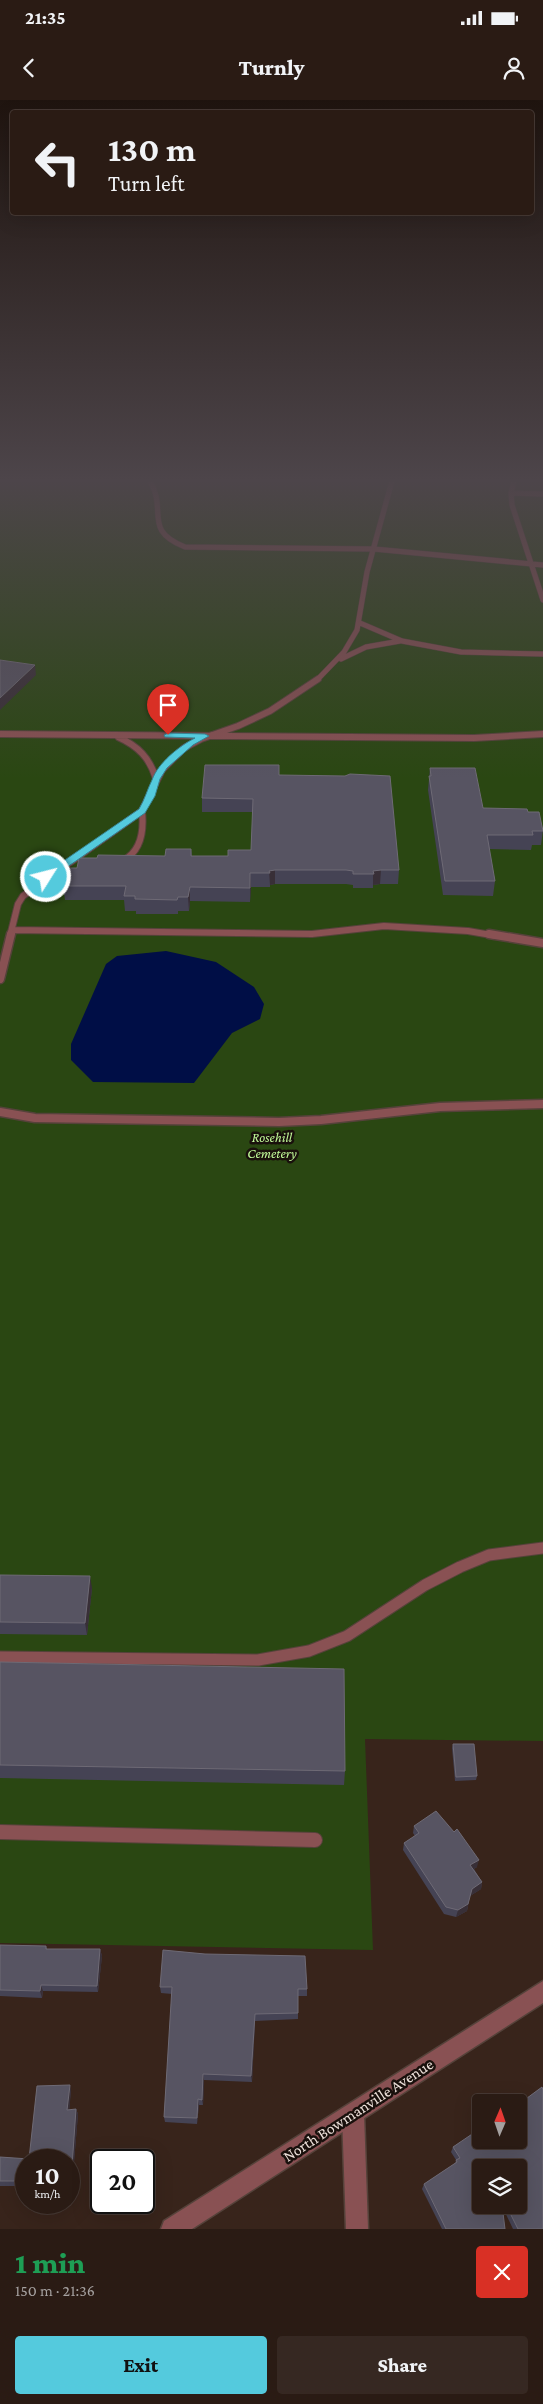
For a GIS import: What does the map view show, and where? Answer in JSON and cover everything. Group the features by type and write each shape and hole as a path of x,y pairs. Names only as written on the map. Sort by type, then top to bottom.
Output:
{"street":[{"name":"North Bowmanville Avenue","path":"172,2229 543,1991"},
{"path":"353,2114 357,2229"}],"lane":[{"path":"337,662 353,640 360,623 366,580"},
{"path":"537,580 543,600"},
{"path":"360,623 402,641 461,652 543,654"},
{"path":"0,979 18,904 23,896 73,858 142,811 164,766 181,750 205,736 267,714 291,701 337,662 366,646 402,641"},
{"path":"0,734 474,738 543,734"},
{"path":"112,734 141,750 154,767 156,779"},
{"path":"115,861 127,860 135,852 143,829 142,811"},
{"path":"73,858 85,860"},
{"path":"12,930 312,934 384,926 468,931 543,943"},
{"path":"0,1112 35,1118 279,1122 456,1106 543,1104"},
{"path":"0,1657 212,1661 258,1660 308,1651 347,1636 425,1585 489,1554 543,1548"},
{"path":"0,1832 315,1840"}],"green space":[{"name":"Rosehill Cemetery","path":"0,580 543,580 543,1741 365,1739 373,1950 0,1943"}],"shaded area":[{"path":"166,951 216,962 254,987 264,1004 260,1019 232,1033 194,1083 93,1082 71,1060 71,1044 106,964 117,956"}],"building":[{"path":"0,660 35,665 0,698"},
{"path":"205,765 279,765 279,775 345,776 350,774 390,776 399,870 373,871 374,874 353,874 353,871 346,870 275,870 269,871 270,873 250,873 250,888 190,887 188,897 178,897 177,900 135,899 135,896 124,896 126,886 63,886 67,868 77,868 79,858 97,858 98,855 165,856 166,849 191,849 191,856 228,856 228,850 251,850 253,799 202,798"},
{"path":"430,768 475,768 483,808 527,809 528,812 539,812 543,831 532,831 533,835 487,835 495,881 445,881 429,776 431,776"},
{"path":"0,1575 90,1576 85,1623 0,1622"},
{"path":"0,1662 344,1669 345,1771 0,1765"},
{"path":"453,1744 474,1744 477,1776 456,1777"},
{"path":"436,1811 454,1832 457,1829 479,1860 470,1865 482,1882 472,1889 468,1904 458,1910 446,1907 404,1843 419,1833 414,1826"},
{"path":"0,1945 46,1946 46,1949 100,1949 97,1986 41,1985 40,1991 0,1990"},
{"path":"163,1950 205,1954 305,1956 307,1989 298,1989 298,2013 255,2014 251,2076 203,2074 202,2100 198,2099 197,2118 164,2117 172,1987 160,1987"},
{"path":"70,2085 67,2110 76,2109 73,2149 30,2149 37,2086"},
{"path":"542,2087 543,2229 518,2229 510,2214 527,2214 527,2159 472,2159 472,2214 503,2214 505,2229 446,2229 424,2184 457,2162 456,2160 460,2158 453,2147 472,2134 472,2149 528,2149 528,2097"},
{"path":"0,2157 15,2158 15,2181 0,2181"}],"route":[{"path":"46,877 142,811 148,804 156,779 164,766 181,750 205,736 168,735"}]}
